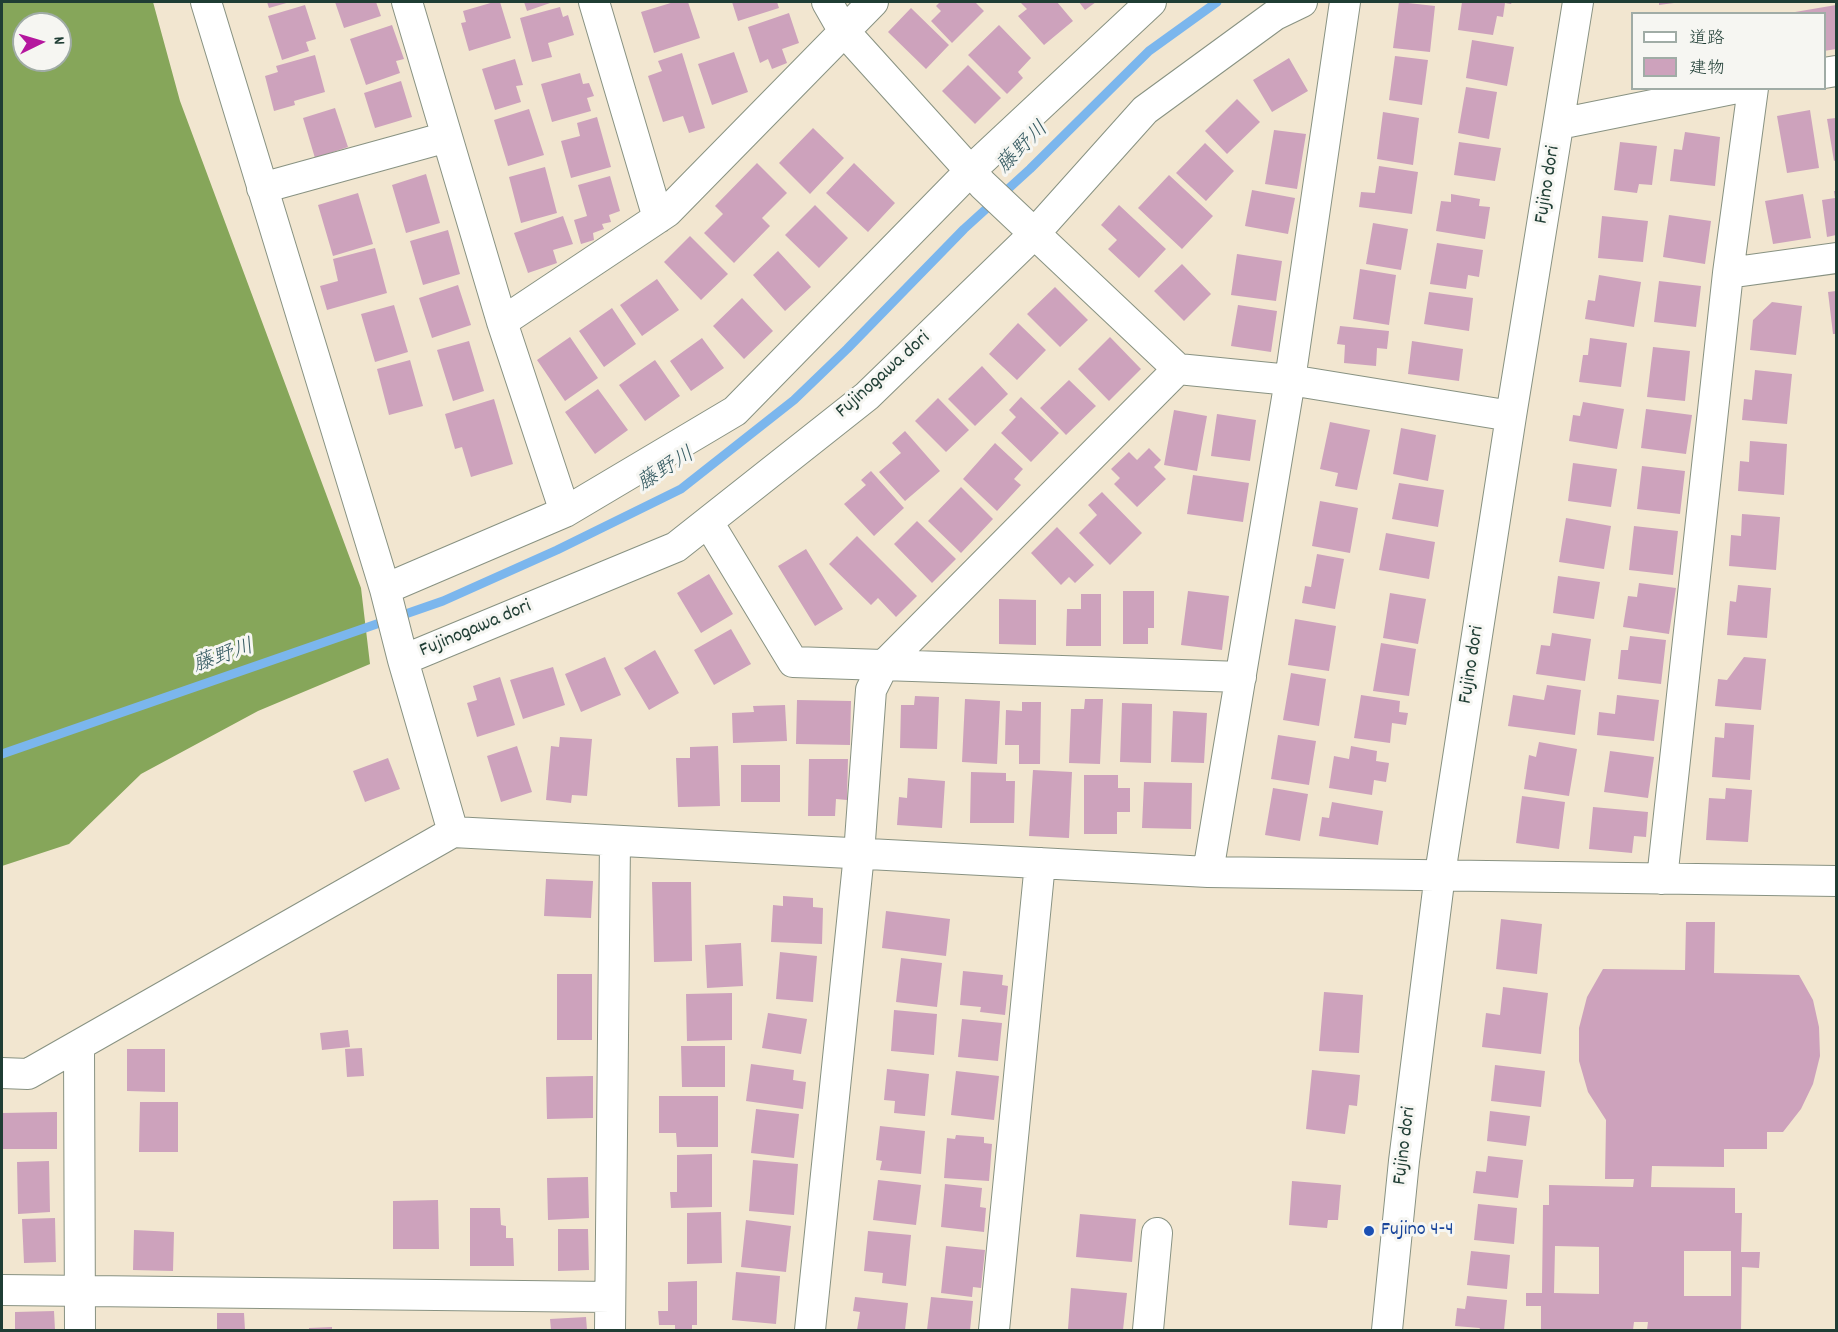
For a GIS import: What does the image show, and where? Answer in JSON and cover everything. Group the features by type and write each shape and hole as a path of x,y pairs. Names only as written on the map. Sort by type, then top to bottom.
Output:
{"street":[{"path":"206,2 385,589 453,832"},
{"path":"407,2 502,322 565,512"},
{"path":"594,2 658,218"},
{"path":"827,2 843,30 977,178 1178,369 1290,380 1511,416"},
{"path":"502,322 667,212 843,30 873,2"},
{"path":"385,589 565,512 735,411 977,178 1151,2"},
{"name":"Fujinogawa dori","path":"403,660 675,547 867,396 1145,110 1275,15 1302,2"},
{"path":"1208,872 1290,380 1345,2"},
{"name":"Fujino dori","path":"1387,1330 1405,1150 1440,874 1578,2"},
{"path":"1559,124 1727,90"},
{"path":"1662,879 1728,273 1753,90"},
{"path":"262,188 447,137"},
{"path":"1728,273 1836,258"},
{"path":"810,1330 859,854 871,690 884,666 1178,369"},
{"path":"708,522 793,662 1241,677"},
{"path":"2,1073 28,1074 453,832 1208,872 1836,881"},
{"path":"610,1330 615,841"},
{"path":"994,1330 1040,863"},
{"path":"79,1045 80,1330"},
{"path":"1148,1330 1156,1233"},
{"path":"2,1290 610,1297"}],"green space":[{"path":"2,2 153,2 180,101 361,588 370,664 258,711 141,774 69,844 2,866"}],"building":[{"path":"267,2 290,2 269,8"},
{"path":"335,2 376,2 381,16 344,28"},
{"path":"500,2 511,38 469,51 461,23 466,22 463,11"},
{"path":"524,2 553,2 527,11"},
{"path":"674,2 688,2 700,38 654,53 641,12"},
{"path":"732,2 777,2 779,8 738,21"},
{"path":"940,2 975,2 984,11 952,43 931,21 941,11 936,6"},
{"path":"1020,2 1057,2 1073,21 1044,45 1018,16 1027,9"},
{"path":"1079,2 1096,2 1085,10"},
{"path":"1399,2 1435,6 1430,52 1393,48"},
{"path":"1462,2 1512,2 1511,4 1505,3 1503,17 1497,16 1493,35 1458,30"},
{"path":"1659,2 1674,2 1674,3 1659,5"},
{"path":"305,5 316,39 306,42 309,51 282,60 268,16"},
{"path":"1836,5 1836,49 1826,51 1826,12 1795,12"},
{"path":"560,7 563,17 568,15 574,35 548,43 552,57 532,62 520,18"},
{"path":"911,8 949,45 926,69 888,32"},
{"path":"789,13 799,43 782,49 787,63 772,69 768,59 760,63 748,27"},
{"path":"392,25 404,59 396,61 400,73 366,85 350,39"},
{"path":"999,25 1031,58 1018,72 1023,78 1007,94 968,55"},
{"path":"1472,40 1514,47 1507,86 1466,78"},
{"path":"734,52 748,92 712,105 698,64"},
{"path":"682,53 705,128 689,133 683,116 663,122 648,76 662,71 658,61"},
{"path":"315,55 325,92 294,101 295,105 274,111 265,76 278,72 276,66"},
{"path":"1395,56 1428,60 1422,105 1389,100"},
{"path":"1289,58 1308,91 1272,112 1253,80"},
{"path":"515,59 523,85 516,86 521,102 495,110 482,69"},
{"path":"968,65 1001,98 975,124 942,91"},
{"path":"580,73 583,84 589,83 594,96 587,98 591,111 552,122 541,84"},
{"path":"401,81 412,117 375,128 364,93"},
{"path":"1466,87 1497,92 1489,139 1458,133"},
{"path":"1237,99 1260,122 1227,154 1205,131"},
{"path":"335,108 348,147 315,158 303,118"},
{"path":"529,109 544,155 508,166 494,120"},
{"path":"1810,110 1819,168 1787,173 1777,116"},
{"path":"1383,112 1419,118 1413,165 1377,159"},
{"path":"597,117 611,167 571,178 561,141 580,136 577,123"},
{"path":"1836,118 1836,160 1834,161 1827,119"},
{"path":"813,128 844,158 810,194 779,163"},
{"path":"1274,130 1306,134 1297,189 1265,184"},
{"path":"1685,132 1720,137 1715,186 1670,181 1674,149 1682,150"},
{"path":"1459,142 1501,148 1495,181 1454,175"},
{"path":"1620,142 1657,146 1652,185 1639,184 1637,193 1614,190"},
{"path":"1205,143 1234,171 1206,201 1176,173"},
{"path":"757,163 787,193 762,218 770,226 734,263 704,233 723,214 715,206"},
{"path":"854,163 895,203 868,232 826,193"},
{"path":"1379,166 1418,172 1412,214 1359,207 1361,192 1375,193"},
{"path":"545,167 557,213 521,223 509,177"},
{"path":"426,174 440,223 406,233 392,185"},
{"path":"1169,175 1213,216 1182,249 1138,208"},
{"path":"610,176 620,211 609,215 611,222 602,224 604,229 593,233 594,240 581,244 574,220 587,216 578,185"},
{"path":"1252,190 1295,198 1288,234 1245,226"},
{"path":"1834,191 1836,191 1836,235 1827,237 1822,200 1835,198"},
{"path":"358,193 373,244 333,256 318,205"},
{"path":"1451,194 1480,199 1479,206 1490,207 1485,239 1436,231 1441,201 1451,202"},
{"path":"1803,194 1811,238 1773,244 1765,201"},
{"path":"815,205 848,238 819,268 785,235"},
{"path":"1119,205 1166,249 1139,278 1108,249 1117,240 1101,225"},
{"path":"1669,215 1711,221 1705,264 1663,257"},
{"path":"563,216 573,244 553,250 557,263 528,273 514,233"},
{"path":"1602,216 1648,221 1643,262 1598,258"},
{"path":"1373,223 1408,229 1401,270 1366,264"},
{"path":"448,230 460,274 423,285 410,241"},
{"path":"690,236 728,274 701,300 664,262"},
{"path":"1437,243 1483,250 1479,277 1468,275 1466,289 1430,284"},
{"path":"375,248 387,293 327,310 320,286 338,281 333,259"},
{"path":"778,251 811,287 785,311 753,275"},
{"path":"1237,254 1282,261 1276,301 1231,295"},
{"path":"1182,264 1211,294 1184,321 1154,291"},
{"path":"1360,269 1396,275 1389,325 1353,319"},
{"path":"1599,275 1641,282 1634,327 1585,319 1588,300 1595,301"},
{"path":"657,279 679,310 642,336 620,305"},
{"path":"1659,281 1701,286 1696,327 1654,322"},
{"path":"458,285 471,325 432,338 419,298"},
{"path":"1055,287 1088,320 1060,347 1027,314"},
{"path":"1836,291 1836,334 1833,334 1828,292"},
{"path":"1429,292 1473,298 1469,331 1424,324"},
{"path":"742,298 773,331 744,359 713,326"},
{"path":"1772,302 1802,306 1796,355 1750,350 1753,320"},
{"path":"394,305 408,352 375,362 361,314"},
{"path":"1238,305 1277,311 1271,352 1231,346"},
{"path":"612,308 636,344 604,367 579,331"},
{"path":"1018,323 1046,350 1017,380 989,354"},
{"path":"1340,326 1389,331 1387,349 1377,348 1376,366 1344,363 1345,345 1337,344"},
{"path":"570,337 598,378 565,401 537,360"},
{"path":"1110,337 1141,369 1109,401 1078,369"},
{"path":"702,338 724,368 691,391 670,361"},
{"path":"1590,338 1627,343 1621,387 1579,382 1583,355 1588,355"},
{"path":"469,341 484,391 453,401 437,350"},
{"path":"1412,341 1463,349 1459,381 1408,374"},
{"path":"1653,347 1690,351 1685,401 1647,397"},
{"path":"410,360 423,406 389,415 377,369"},
{"path":"655,360 680,396 645,421 619,385"},
{"path":"982,366 1008,394 975,426 948,399"},
{"path":"1755,370 1792,374 1787,424 1742,420 1744,399 1752,400"},
{"path":"1069,380 1096,406 1066,435 1040,408"},
{"path":"598,389 628,430 595,454 565,412"},
{"path":"1021,397 1059,433 1031,462 1001,433 1016,417 1009,410"},
{"path":"938,398 969,430 946,452 915,421"},
{"path":"494,399 513,464 471,477 462,447 455,449 445,414"},
{"path":"1583,402 1624,409 1617,449 1569,441 1573,415 1580,416"},
{"path":"1646,409 1692,415 1686,454 1641,448"},
{"path":"1174,410 1207,416 1197,471 1164,465"},
{"path":"1217,414 1256,420 1250,461 1211,456"},
{"path":"1330,422 1370,430 1357,490 1335,486 1338,473 1320,469"},
{"path":"1401,428 1436,435 1428,481 1393,474"},
{"path":"905,431 940,471 905,501 879,472 901,453 892,443"},
{"path":"1750,441 1787,444 1784,495 1738,491 1740,461 1749,462"},
{"path":"995,443 1023,469 1014,479 1021,485 997,511 963,479"},
{"path":"1149,448 1161,460 1154,467 1166,479 1137,507 1114,484 1120,478 1111,469 1129,452 1137,460"},
{"path":"1573,463 1617,469 1611,507 1568,501"},
{"path":"1642,466 1685,471 1680,514 1637,509"},
{"path":"871,471 904,508 874,536 844,504 866,485 861,480"},
{"path":"1193,475 1249,483 1243,522 1187,514"},
{"path":"1399,483 1444,490 1438,527 1392,519"},
{"path":"961,487 993,519 961,553 928,521"},
{"path":"1102,492 1142,533 1110,565 1079,533 1097,515 1088,505"},
{"path":"1320,501 1358,508 1350,553 1312,546"},
{"path":"1742,514 1780,517 1776,570 1729,566 1731,535 1741,536"},
{"path":"1566,518 1611,526 1604,569 1559,562"},
{"path":"917,521 956,559 932,583 894,544"},
{"path":"1634,526 1678,531 1673,575 1629,570"},
{"path":"1057,527 1094,565 1075,583 1069,577 1061,585 1031,553"},
{"path":"1386,533 1435,542 1429,579 1379,570"},
{"path":"857,536 917,596 896,617 878,598 871,605 829,564"},
{"path":"806,549 843,609 815,626 778,566"},
{"path":"1317,554 1344,559 1335,609 1302,603 1305,586 1311,587"},
{"path":"709,574 733,614 701,633 677,593"},
{"path":"1558,576 1600,582 1594,619 1553,613"},
{"path":"1639,583 1676,588 1669,634 1623,627 1628,596 1637,597"},
{"path":"1738,585 1771,588 1767,638 1727,635 1730,601 1736,602"},
{"path":"1123,591 1154,591 1154,628 1148,628 1148,644 1123,644"},
{"path":"1188,591 1229,596 1222,650 1181,645"},
{"path":"1390,593 1426,599 1418,644 1383,638"},
{"path":"1081,594 1101,594 1101,646 1066,646 1067,609 1081,609"},
{"path":"999,599 1036,600 1036,645 999,644"},
{"path":"1295,619 1336,626 1329,671 1288,665"},
{"path":"731,629 751,664 714,685 694,650"},
{"path":"1552,633 1591,639 1585,681 1536,674 1541,645 1550,646"},
{"path":"1630,636 1666,640 1661,684 1618,679 1621,650 1628,650"},
{"path":"1381,643 1416,649 1409,696 1373,691"},
{"path":"655,650 679,693 649,710 624,668"},
{"path":"605,657 621,695 581,712 565,674"},
{"path":"1744,657 1766,659 1761,710 1715,706 1718,679 1727,680"},
{"path":"553,667 565,705 523,719 510,680"},
{"path":"1291,673 1326,679 1319,726 1283,720"},
{"path":"500,677 515,725 477,737 467,703 477,700 473,686"},
{"path":"1547,685 1581,690 1575,735 1508,726 1513,695 1544,700"},
{"path":"1361,695 1400,701 1399,712 1408,713 1406,725 1392,723 1390,743 1354,738"},
{"path":"1617,695 1659,700 1654,741 1597,735 1599,712 1615,714"},
{"path":"915,696 939,697 937,749 900,748 901,705 914,705"},
{"path":"965,699 1000,701 997,764 962,762"},
{"path":"1085,699 1103,699 1100,764 1069,763 1071,709 1084,709"},
{"path":"797,700 851,701 850,745 796,744"},
{"path":"1022,702 1041,702 1040,764 1019,764 1019,745 1005,745 1006,710 1022,711"},
{"path":"1122,703 1152,704 1151,763 1120,762"},
{"path":"785,705 787,741 733,743 732,713 754,712 753,706"},
{"path":"1173,711 1207,713 1204,763 1171,762"},
{"path":"1725,723 1754,725 1750,780 1712,777 1715,737 1724,738"},
{"path":"1278,735 1316,741 1309,785 1271,779"},
{"path":"560,737 592,739 587,796 572,795 571,803 546,800 551,746 559,747"},
{"path":"1539,742 1577,749 1569,796 1524,789 1529,755 1536,757"},
{"path":"517,746 532,792 501,802 487,756"},
{"path":"718,746 720,806 678,807 676,758 690,758 690,747"},
{"path":"1351,746 1377,751 1376,761 1389,763 1386,782 1374,780 1372,795 1329,788 1334,756 1349,759"},
{"path":"1610,751 1654,757 1648,798 1604,792"},
{"path":"388,758 400,789 365,802 353,771"},
{"path":"809,759 848,759 847,800 836,799 835,816 808,816"},
{"path":"741,765 780,765 780,802 741,802"},
{"path":"1033,770 1072,772 1069,838 1029,836"},
{"path":"971,772 1006,773 1006,781 1015,781 1014,823 970,823"},
{"path":"1084,775 1118,775 1118,788 1130,788 1130,812 1117,812 1117,834 1084,834"},
{"path":"908,778 945,781 942,828 897,825 899,797 907,798"},
{"path":"1144,782 1192,783 1191,829 1142,828"},
{"path":"1273,788 1308,794 1300,841 1265,835"},
{"path":"1726,788 1752,790 1748,842 1706,840 1709,798 1725,799"},
{"path":"1522,796 1565,802 1559,849 1516,843"},
{"path":"1332,802 1383,811 1378,845 1319,836 1322,817 1329,818"},
{"path":"1593,807 1648,812 1646,837 1634,836 1632,853 1589,849"},
{"path":"546,879 593,881 591,918 544,916"},
{"path":"652,882 691,882 692,961 654,962"},
{"path":"783,896 813,898 813,907 823,908 822,944 771,942 773,905 783,906"},
{"path":"886,911 950,919 946,956 882,948"},
{"path":"1501,919 1542,924 1537,974 1496,969"},
{"path":"1686,922 1715,922 1714,973 1799,975 1813,1000 1819,1027 1820,1056 1813,1084 1801,1109 1783,1132 1767,1132 1767,1149 1724,1149 1724,1167 1652,1166 1651,1187 1735,1188 1735,1213 1742,1213 1741,1252 1760,1252 1759,1268 1742,1267 1741,1330 1647,1330 1648,1322 1634,1322 1633,1330 1541,1330 1541,1306 1526,1306 1526,1293 1542,1293 1543,1205 1549,1205 1549,1185 1633,1187 1634,1179 1605,1179 1606,1120 1588,1092 1579,1061 1579,1028 1587,997 1603,969 1685,970","holes":["1555,1246 1599,1247 1599,1294 1554,1293","1684,1251 1731,1251 1731,1296 1684,1296"]},
{"path":"741,943 743,986 707,988 705,945"},
{"path":"780,952 817,956 813,1002 776,999"},
{"path":"901,958 942,963 937,1007 896,1002"},
{"path":"963,971 1003,975 1002,985 1008,986 1005,1015 980,1012 981,1007 960,1005"},
{"path":"557,974 592,974 592,1040 557,1040"},
{"path":"1503,987 1548,993 1541,1054 1482,1047 1486,1013 1500,1015"},
{"path":"1324,992 1363,995 1359,1053 1319,1051"},
{"path":"732,993 732,1040 687,1041 686,994"},
{"path":"894,1010 937,1014 934,1055 891,1051"},
{"path":"768,1013 807,1019 801,1054 762,1048"},
{"path":"962,1019 1002,1023 998,1061 958,1057"},
{"path":"348,1030 350,1047 322,1050 320,1033"},
{"path":"681,1046 725,1046 725,1087 682,1087"},
{"path":"362,1048 364,1076 347,1077 345,1049"},
{"path":"127,1049 165,1049 165,1092 127,1091"},
{"path":"751,1064 794,1070 793,1080 806,1082 803,1109 746,1101"},
{"path":"1495,1065 1545,1071 1541,1107 1491,1101"},
{"path":"887,1069 929,1074 925,1116 894,1113 895,1101 884,1100"},
{"path":"1312,1070 1360,1075 1357,1106 1349,1105 1345,1134 1306,1129"},
{"path":"956,1071 999,1076 994,1120 951,1115"},
{"path":"593,1076 593,1118 547,1119 546,1077"},
{"path":"659,1096 718,1096 718,1147 677,1147 676,1133 659,1133"},
{"path":"140,1102 178,1102 178,1152 139,1152"},
{"path":"756,1109 799,1114 794,1158 751,1153"},
{"path":"1490,1111 1530,1116 1526,1146 1487,1141"},
{"path":"57,1112 57,1149 2,1149 2,1113"},
{"path":"880,1126 925,1131 921,1174 880,1170 882,1161 876,1160"},
{"path":"956,1135 984,1137 984,1143 992,1144 989,1181 944,1178 947,1138 955,1139"},
{"path":"712,1154 712,1207 671,1208 670,1192 677,1192 677,1155"},
{"path":"1488,1156 1523,1160 1518,1198 1473,1193 1476,1171 1486,1172"},
{"path":"753,1160 798,1164 794,1215 749,1211"},
{"path":"49,1161 50,1212 18,1214 17,1162"},
{"path":"588,1177 589,1218 548,1220 547,1178"},
{"path":"878,1180 921,1185 916,1225 873,1220"},
{"path":"1292,1181 1341,1185 1338,1220 1328,1220 1327,1228 1289,1225"},
{"path":"945,1184 982,1188 980,1207 986,1208 984,1232 941,1227"},
{"path":"438,1200 439,1249 393,1249 393,1201"},
{"path":"1478,1204 1517,1208 1514,1244 1474,1240"},
{"path":"470,1208 500,1208 501,1225 506,1226 506,1238 513,1238 514,1266 470,1266"},
{"path":"721,1212 722,1263 687,1264 687,1213"},
{"path":"1080,1214 1136,1219 1132,1262 1076,1257"},
{"path":"55,1218 56,1262 24,1263 22,1219"},
{"path":"746,1220 791,1226 786,1272 741,1267"},
{"path":"558,1229 588,1229 589,1270 558,1271"},
{"path":"134,1230 174,1232 173,1271 133,1270"},
{"path":"868,1231 911,1235 906,1286 882,1283 883,1273 864,1271"},
{"path":"946,1246 985,1250 981,1288 973,1287 972,1297 941,1293"},
{"path":"1471,1251 1510,1255 1507,1289 1467,1285"},
{"path":"736,1272 780,1276 776,1324 732,1320"},
{"path":"697,1281 697,1325 692,1325 692,1330 675,1330 675,1325 659,1325 658,1311 668,1311 668,1282"},
{"path":"1071,1288 1127,1293 1123,1330 1068,1329"},
{"path":"1467,1296 1507,1300 1504,1330 1479,1330 1480,1328 1455,1326 1457,1308 1465,1309"},
{"path":"855,1297 908,1303 905,1330 857,1330 860,1312 853,1311"},
{"path":"931,1297 973,1301 970,1330 927,1330"},
{"path":"54,1311 55,1330 15,1330 15,1312"},
{"path":"217,1313 244,1313 245,1330 217,1330"},
{"path":"586,1317 587,1330 551,1330 550,1319"},
{"path":"332,1327 332,1330 309,1330 309,1328"}],"waterway":[{"name":"藤野川","path":"2,754 443,601 557,550 681,489 794,400 964,229 1030,169 1149,51 1217,2"}],"place":[{"name":"Fujino 4-4","path":"1369,1231"}]}
